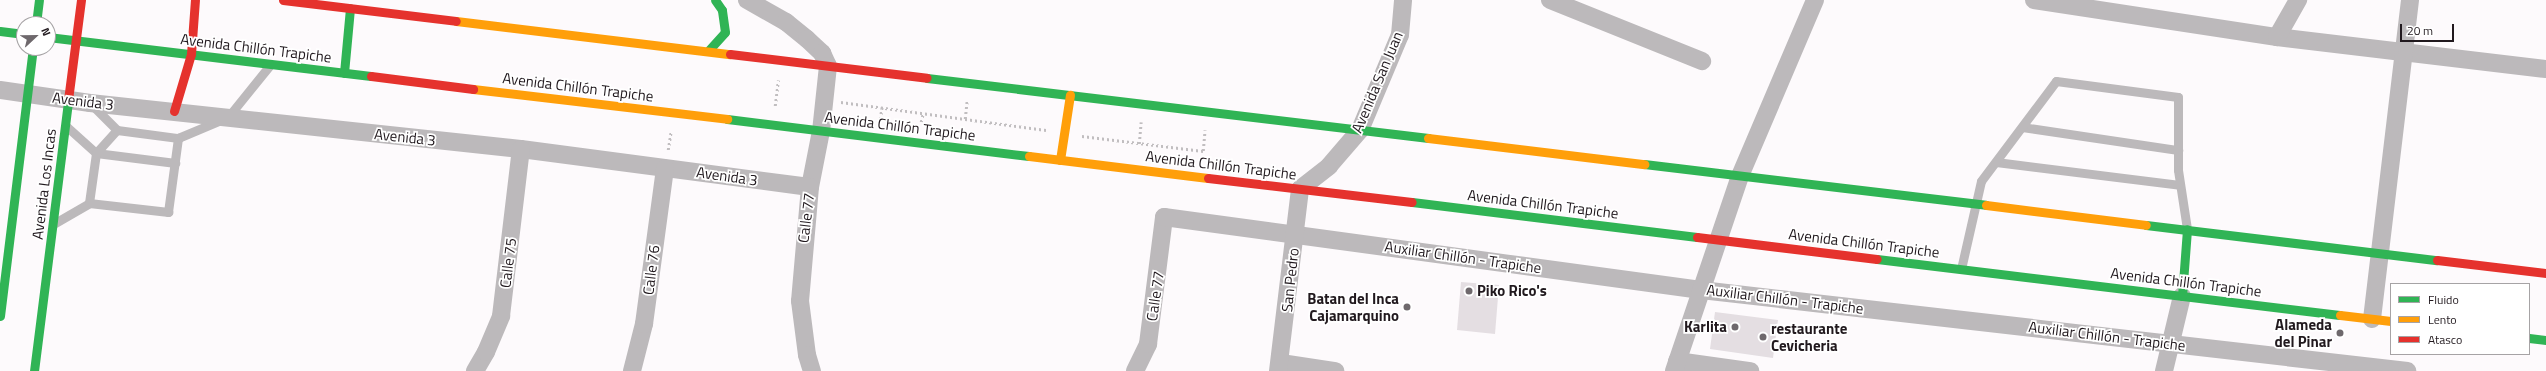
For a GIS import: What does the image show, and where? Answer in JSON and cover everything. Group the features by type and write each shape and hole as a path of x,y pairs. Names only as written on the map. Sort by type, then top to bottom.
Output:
{"main road":[{"path":"37,16 39,0"},
{"name":"Avenida Los Incas","path":"34,371 81,0"},
{"path":"174,111 190,54 195,0"},
{"path":"284,0 1974,205 2187,228 2546,273"},
{"path":"708,51 725,32 722,10 715,0"},
{"path":"344,73 350,8"},
{"path":"0,31 16,33"},
{"name":"Avenida Chillón Trapiche","path":"56,38 2390,321"},
{"name":"Avenida Los Incas","path":"0,316 4,252 32,56"},
{"path":"1060,160 1070,95"},
{"path":"2182,296 2187,228"},
{"path":"2530,338 2546,340"}],"street":[{"name":"Avenida San Juan","path":"1300,189 1329,166 1360,130 1400,35 1403,0"},
{"path":"1550,0 1702,61"},
{"path":"1750,371 1675,366 1740,176 1815,0"},
{"path":"2034,0 2277,37 2546,69"},
{"path":"2277,37 2298,0"},
{"path":"2372,319 2410,0"},
{"path":"756,2 807,39 822,53 828,66"},
{"name":"Calle 77","path":"812,371 807,355 800,301 810,187 826,100 828,66"},
{"name":"Avenida 3","path":"0,90 90,103 521,149 810,187"},
{"name":"Calle 75","path":"475,371 486,352 501,316 521,149"},
{"name":"Calle 76","path":"632,371 644,324 664,168"},
{"name":"San Pedro","path":"1279,367 1300,189"},
{"name":"Calle 77","path":"1135,371 1148,344 1164,217"},
{"name":"Auxiliar Chillón - Trapiche","path":"1164,217 1701,290 2407,371"},
{"path":"2164,371 2182,296"},
{"path":"1279,367 1336,371"}],"lane":[{"path":"90,103 117,130 178,138 228,117 272,64"},
{"path":"1961,269 1974,205 1981,181 2056,81 2178,97 2178,150 2180,185 2187,228"},
{"path":"65,126 96,153 175,163"},
{"path":"2022,127 2178,150"},
{"path":"89,203 96,153 117,130"},
{"path":"53,224 89,203 168,212 178,138"},
{"path":"1996,162 2180,185"}],"path":[{"path":"772,125 781,60"},
{"path":"826,100 1203,151 1207,112"},
{"path":"664,168 674,113"}],"building":[{"path":"1461,282 1499,285 1495,334 1457,330"},
{"path":"1715,312 1778,320 1773,358 1710,349"}],"traffic: fast":[{"path":"37,16 39,0"},
{"path":"708,51 725,32 722,10 715,0"},
{"path":"344,73 350,8"},
{"path":"0,31 16,33"},
{"path":"56,38 371,76"},
{"path":"0,316 32,56"},
{"path":"927,78 1428,138"},
{"path":"34,371 68,100"},
{"path":"727,119 1029,156"},
{"path":"1644,164 1986,205"},
{"path":"1412,202 1697,237"},
{"path":"2146,225 2437,260"},
{"path":"2182,296 2187,229"},
{"path":"1877,259 2340,315"},
{"path":"2530,338 2546,340"}],"traffic: slow":[{"path":"456,21 730,54"},
{"path":"473,89 727,119"},
{"path":"1060,160 1070,95"},
{"path":"1428,138 1644,164"},
{"path":"1029,156 1208,178"},
{"path":"1986,205 2146,225"},
{"path":"2340,315 2390,321"}],"traffic: jam":[{"path":"68,100 81,0"},
{"path":"174,111 191,54 195,0"},
{"path":"283,0 456,21"},
{"path":"730,54 927,78"},
{"path":"371,76 473,89"},
{"path":"1208,178 1412,202"},
{"path":"1697,237 1877,259"},
{"path":"2437,260 2546,273"}],"place":[{"name":"Piko Rico's","path":"1469,291"},
{"name":"Batan del Inca Cajamarquino","path":"1407,307"},
{"name":"Karlita","path":"1735,327"},
{"name":"Alameda del Pinar","path":"2340,333"},
{"name":"restaurante Cevicheria","path":"1763,337"}]}
